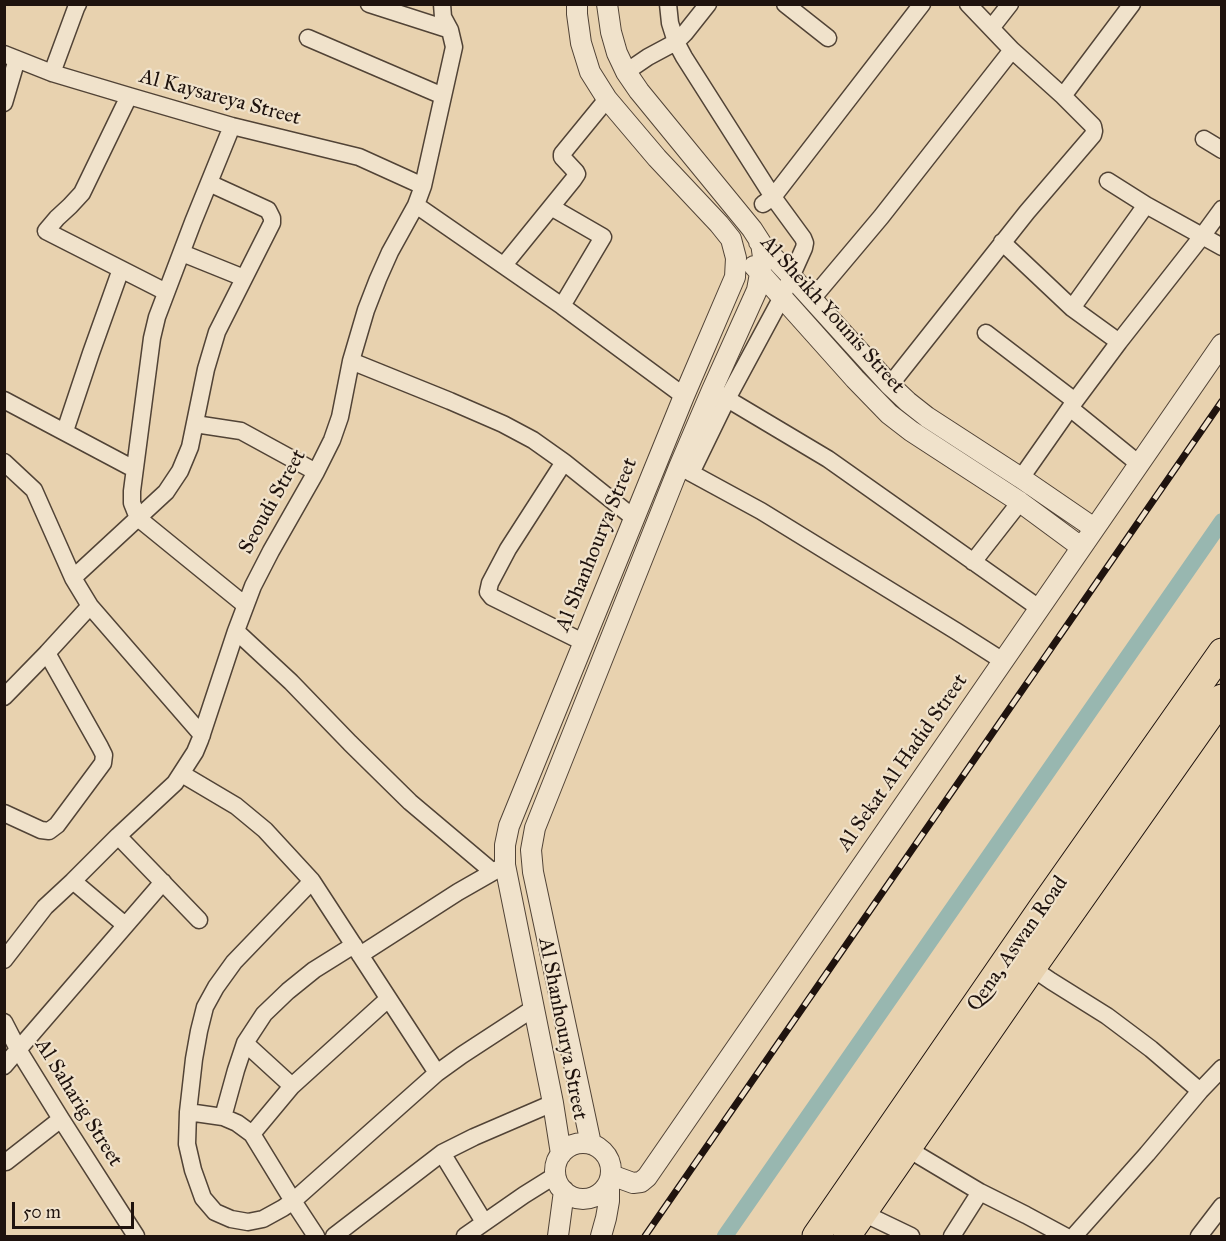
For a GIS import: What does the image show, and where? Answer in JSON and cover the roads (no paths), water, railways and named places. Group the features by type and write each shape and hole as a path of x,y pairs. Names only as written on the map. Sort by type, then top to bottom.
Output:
{"highway":[{"name":"Qena, Aswan Road","path":"816,1236 1221,652"},
{"name":"Qena, Aswan Road","path":"847,1236 1221,698"}],"street":[{"path":"52,73 78,4"},
{"path":"369,4 450,30"},
{"name":"Seoudi Street","path":"4,960 45,907 168,789 182,774 195,752 245,604 266,559 332,440 366,310 390,252 416,205 423,186 454,47 450,30 443,16 442,4"},
{"path":"577,4 581,43 590,72 607,99 731,239"},
{"path":"607,4 610,32 626,72 761,243"},
{"path":"668,4 670,23 684,57 768,200 805,243 782,297 720,394 828,459 1039,608"},
{"path":"626,72 676,42 708,4"},
{"path":"785,4 828,38"},
{"path":"768,200 922,4"},
{"path":"890,385 1002,242 1093,135 1093,126 1012,50 968,4"},
{"path":"992,27 1010,4"},
{"path":"1063,96 1125,7"},
{"path":"308,38 443,96"},
{"path":"812,299 881,218 1012,50"},
{"path":"4,103 10,56"},
{"name":"Al Kaysareya Street","path":"10,56 52,73 232,126 354,156 423,186"},
{"path":"129,96 82,193 46,231 166,292"},
{"path":"504,265 577,174 562,158 563,152 607,99"},
{"path":"232,126 157,317 152,338 134,469 132,503 138,518 245,604"},
{"path":"1204,139 1221,150"},
{"path":"1107,181 1221,246"},
{"path":"73,578 166,492 180,471 190,447 206,369 217,332 270,229 272,218 268,210 209,183"},
{"path":"416,205 562,306 684,396"},
{"path":"1072,308 1146,205"},
{"path":"551,207 603,237 562,306"},
{"path":"1021,478 1072,405 1221,209"},
{"name":"Al Sheikh Younis Street","path":"731,239 741,238 761,243 890,385 927,417 1094,528"},
{"name":"Al Sheikh Younis Street","path":"731,239 889,414 911,431 1020,502 1081,547"},
{"name":"Al Shanhourya Street","path":"561,1154 534,1008 499,868 509,826 684,396 735,277 736,258 731,239"},
{"path":"1002,242 1072,308 1119,342"},
{"name":"Al Shanhourya Street","path":"591,1144 533,872 531,850 535,828 685,470 720,394 757,290 763,257 761,243"},
{"path":"182,253 244,278"},
{"path":"65,431 121,269"},
{"path":"986,333 1139,464"},
{"name":"Al Sekat Al Hadid Street","path":"610,1179 633,1183 641,1182 648,1177 1221,344"},
{"path":"351,361 450,401 502,424 533,441 564,462 634,518"},
{"path":"4,400 134,469"},
{"path":"195,423 241,431 316,472"},
{"path":"4,462 34,490 73,578 90,606 202,735"},
{"path":"564,462 508,549 488,592 492,597 583,642"},
{"path":"685,470 761,511 1003,661"},
{"path":"973,562 1020,502"},
{"path":"4,697 90,606"},
{"path":"223,1117 245,1043 264,1014 288,991 314,970 357,950 499,868 410,802 291,682 236,631"},
{"path":"4,813 41,830 49,831 57,825 103,763 104,755 100,747 47,653"},
{"path":"182,774 236,806 265,830 312,881 437,1073"},
{"path":"118,836 199,920"},
{"path":"73,881 125,926"},
{"path":"312,881 234,962 205,1007 194,1059 187,1144 203,1198 215,1212 231,1220 248,1222 273,1214 293,1201 437,1073 534,1008"},
{"path":"4,1066 163,882"},
{"path":"1032,968 1107,1016 1151,1049 1200,1091"},
{"path":"252,1134 292,1086 388,999"},
{"name":"Al Saharig Street","path":"4,1022 19,1051 136,1236"},
{"path":"245,1043 292,1086"},
{"path":"1074,1236 1221,1068"},
{"path":"334,1236 442,1153 553,1103"},
{"path":"188,1112 223,1117 237,1123 252,1134 316,1236"},
{"path":"6,1162 61,1119"},
{"path":"558,1236 560,1183 557,1161 571,1145 584,1143 598,1147 605,1152 611,1167 609,1201 601,1236"},
{"path":"908,1149 980,1192 1065,1236"},
{"path":"442,1153 484,1222"},
{"path":"560,1183 572,1196 588,1199 604,1191 610,1179"},
{"path":"465,1236 484,1222 560,1183"},
{"path":"952,1236 980,1192"},
{"path":"1199,1236 1221,1206"},
{"path":"863,1214 911,1236"}],"waterway":[{"path":"725,1236 1222,521"}],"railway":[{"path":"645,1236 1222,401"}]}
